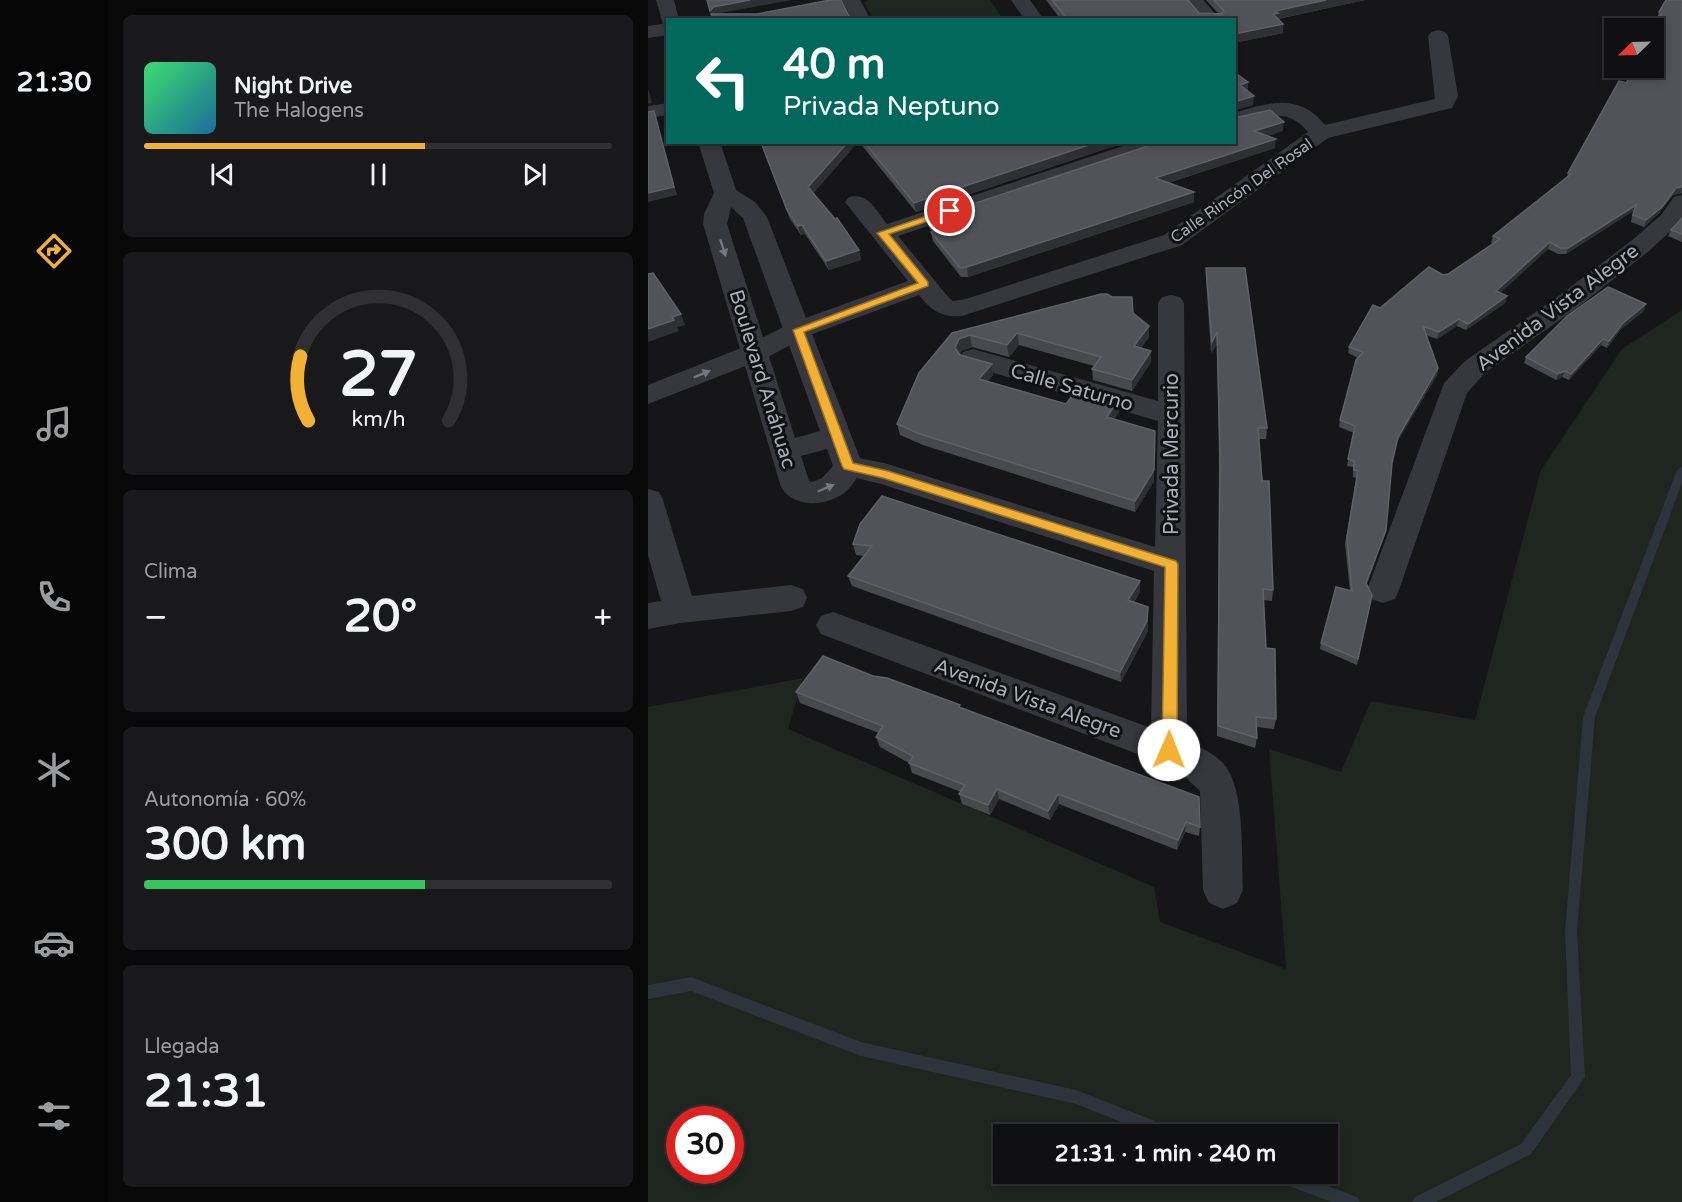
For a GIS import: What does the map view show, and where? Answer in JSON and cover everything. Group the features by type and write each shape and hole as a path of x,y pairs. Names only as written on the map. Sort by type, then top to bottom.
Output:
{"street":[{"path":"665,0 670,18"},
{"path":"851,0 861,18"},
{"path":"1020,0 1034,18"},
{"path":"1193,0 1210,18"},
{"path":"648,32 666,29"},
{"name":"Calle Rincón Del Rosal","path":"917,275 940,304 947,309 960,309 1173,240 1320,133 1444,103 1447,96 1438,36"},
{"path":"648,112 666,109"},
{"path":"1236,119 1262,112 1287,109 1304,113 1320,133"},
{"path":"710,144 726,193 747,207 755,217 848,466 884,474 1171,564"},
{"path":"882,233 1153,144"},
{"name":"Boulevard Anáhuac","path":"726,193 716,214 715,224 796,488 804,493 812,494 828,490 842,478 848,466"},
{"path":"648,395 794,319 917,275 857,202"},
{"name":"Avenida Vista Alegre","path":"1383,590 1454,390 1474,367 1569,301 1640,246 1669,220 1682,202"},
{"name":"Privada Mercurio","path":"1169,750 1171,303"},
{"path":"648,372 752,341"},
{"name":"Calle Saturno","path":"973,358 1172,415"},
{"path":"784,451 837,436"},
{"path":"648,500 680,610"},
{"path":"648,616 680,610 792,598"},
{"name":"Avenida Vista Alegre","path":"833,625 1169,750 1201,767 1215,781 1219,790 1223,890"}],"shaded area":[{"path":"868,0 990,0 1002,18 872,18 864,3"},
{"path":"1682,310 1682,1202 648,1202 648,707 803,678 788,729 1154,887 1160,922 1286,969 1269,749 1341,772 1371,701 1475,720 1541,470 1622,349"}],"building":[{"path":"707,0 750,0 713,7 710,11"},
{"path":"830,0 841,0 850,18 713,18 711,14 757,14"},
{"path":"1052,0 1188,0 1199,13 1221,14 1224,11 1214,0 1326,0 1275,11 1278,13 1273,14 1283,24 1236,34 1236,18 1066,18"},
{"path":"1666,0 1682,0 1682,187 1676,188 1662,207 1646,220 1633,215 1636,205 1568,248 1560,248 1550,242 1496,291 1507,296 1468,324 1459,319 1439,332 1423,326 1438,368 1398,437 1392,463 1386,530 1366,583 1372,595 1358,659 1321,643 1336,587 1352,591 1347,538 1358,471 1354,470 1354,461 1348,459 1355,426 1340,420 1356,360 1363,352 1349,347 1373,305 1380,308 1429,267 1443,275 1448,274 1500,239 1493,236 1571,174 1568,173 1619,81 1626,83 1629,78 1664,78 1665,17 1660,16 1659,12"},
{"path":"1236,73 1248,82 1240,85 1254,96 1236,101"},
{"path":"1270,110 1284,122 1254,131 1276,139 1155,178 1194,192 967,267 960,268 931,232 937,230 927,219 1154,144 1236,144 1236,118"},
{"path":"654,111 674,187 648,193 648,112"},
{"path":"762,144 846,144 808,187 835,219 837,218 859,250 826,261 802,225 798,226 787,210"},
{"path":"866,144 1092,144 914,203"},
{"path":"1682,218 1682,234 1671,230"},
{"path":"1206,268 1245,268 1267,428 1258,428 1262,481 1269,481 1273,590 1263,589 1266,648 1275,649 1276,719 1256,717 1257,738 1218,726 1220,453 1217,332 1212,342"},
{"path":"653,273 681,314 672,317 674,320 648,329 648,274"},
{"path":"1608,287 1646,304 1623,323 1609,341 1603,339 1571,374 1565,371 1558,374 1526,357 1567,316"},
{"path":"1101,294 1112,297 1132,297 1133,313 1149,326 1134,346 1151,351 1132,380 1092,369 1101,357 1017,333 1007,345 970,335 959,339 955,348 960,355 992,364 979,379 1066,404 1077,389 1118,400 1107,417 1155,431 1154,470 1135,501 920,434 897,424 919,373 952,333"},
{"path":"882,496 1140,581 1128,600 1148,607 1147,621 1120,672 848,576 872,546 853,544 860,524"},
{"path":"823,656 873,676 887,678 960,705 959,707 1199,797 1200,827 1186,822 1178,840 1058,794 1048,811 997,789 988,805 959,794 965,785 909,763 913,756 876,737 883,726 796,692"}],"waterway":[{"path":"1420,1202 1526,1149 1578,1077 1571,931 1589,717 1682,470"},
{"path":"648,992 691,984 861,1049 1076,1097 1145,1124"},
{"path":"1303,1184 1352,1202"}],"route":[{"path":"950,211 882,233 924,284 798,330 848,466 884,474 1171,564 1169,750"}]}
